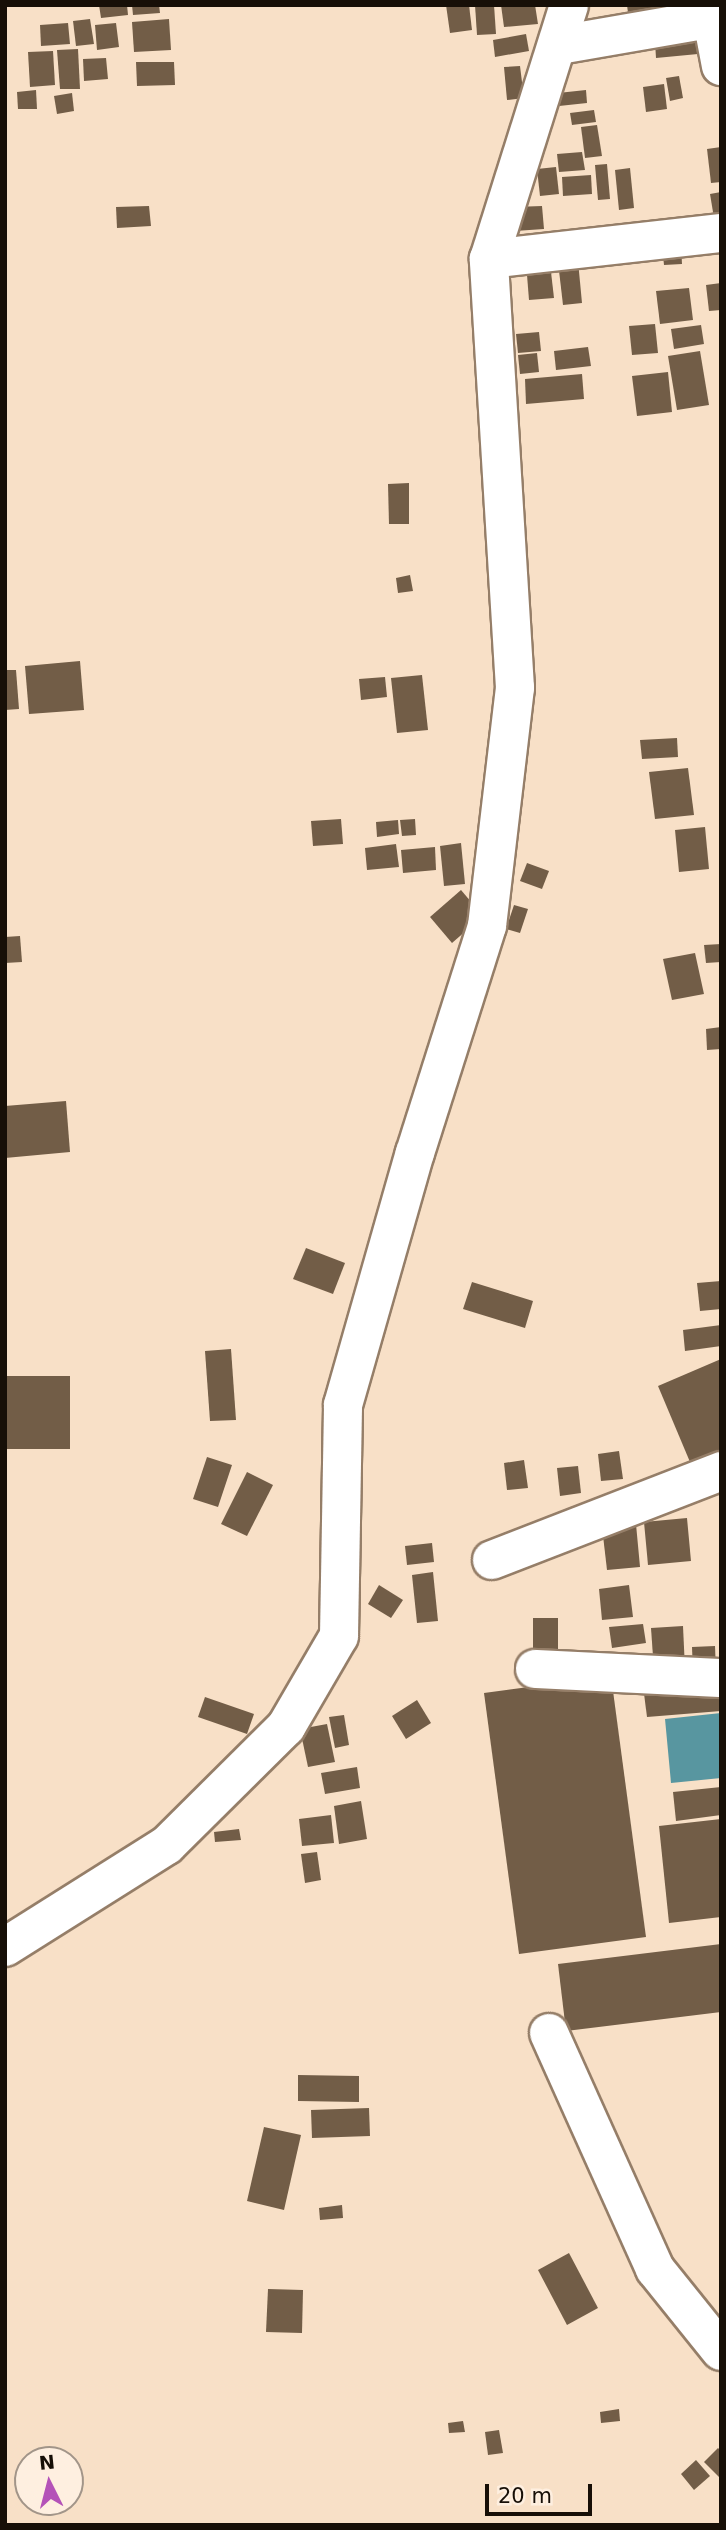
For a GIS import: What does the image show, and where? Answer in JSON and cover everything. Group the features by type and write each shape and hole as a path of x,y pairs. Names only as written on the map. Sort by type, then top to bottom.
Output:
{"street":[{"path":"5,1947 167,1845 285,1727 339,1636 343,1405 415,1153 487,926 515,688 489,259 559,45 569,5"},
{"path":"559,45 717,18 721,66"},
{"path":"489,259 721,233"},
{"path":"492,1560 721,1471"},
{"path":"535,1669 721,1678"},
{"path":"549,2033 654,2269 721,2351"}],"water":[{"path":"721,1713 721,1778 671,1783 665,1719"}],"building":[{"path":"99,5 127,5 128,15 101,18"},
{"path":"132,5 159,5 160,13 133,15"},
{"path":"446,5 469,5 472,30 450,33"},
{"path":"475,5 494,5 496,34 477,35"},
{"path":"501,5 535,5 538,24 504,27"},
{"path":"627,5 662,5 664,24 630,28"},
{"path":"90,19 94,44 76,46 73,21"},
{"path":"169,19 171,50 134,52 132,22"},
{"path":"68,23 70,44 41,46 40,25"},
{"path":"116,23 119,47 97,50 95,25"},
{"path":"526,34 529,51 495,57 493,40"},
{"path":"696,37 698,54 656,58 655,42"},
{"path":"78,49 80,89 60,89 57,50"},
{"path":"53,51 55,85 30,87 28,52"},
{"path":"106,58 108,79 84,81 83,59"},
{"path":"136,62 174,62 175,85 137,86"},
{"path":"520,66 524,98 507,100 504,67"},
{"path":"679,76 683,98 670,101 666,78"},
{"path":"664,84 667,109 646,112 643,87"},
{"path":"36,90 37,109 18,109 17,92"},
{"path":"586,90 587,103 559,106 558,93"},
{"path":"72,93 74,111 57,114 54,96"},
{"path":"594,110 596,122 572,125 570,113"},
{"path":"597,125 602,156 585,158 581,127"},
{"path":"721,147 721,182 711,183 707,149"},
{"path":"582,152 585,170 559,172 557,154"},
{"path":"607,164 610,199 598,200 595,165"},
{"path":"556,167 559,194 540,196 537,169"},
{"path":"630,168 634,208 619,210 615,170"},
{"path":"591,175 592,194 563,196 562,177"},
{"path":"721,192 721,217 714,218 710,194"},
{"path":"149,206 151,226 117,228 116,207"},
{"path":"542,206 544,229 515,231 514,207"},
{"path":"681,245 682,264 664,265 662,246"},
{"path":"578,261 582,303 563,305 558,262"},
{"path":"551,272 554,298 529,300 527,275"},
{"path":"721,283 721,310 709,311 706,285"},
{"path":"689,288 693,320 660,324 656,291"},
{"path":"655,324 658,353 632,355 629,326"},
{"path":"701,325 704,344 674,349 671,329"},
{"path":"539,332 541,351 518,353 516,334"},
{"path":"588,347 591,366 556,370 554,351"},
{"path":"700,351 709,405 677,410 668,356"},
{"path":"537,353 539,372 520,374 518,355"},
{"path":"668,372 672,412 637,416 632,376"},
{"path":"582,374 584,399 526,404 525,379"},
{"path":"409,483 409,524 389,524 388,484"},
{"path":"410,575 413,591 398,593 396,578"},
{"path":"80,661 84,710 29,714 25,666"},
{"path":"5,670 16,670 19,709 5,710"},
{"path":"422,675 428,730 397,733 391,678"},
{"path":"385,677 387,697 361,700 359,679"},
{"path":"677,738 678,757 642,759 640,740"},
{"path":"688,768 694,815 655,819 649,772"},
{"path":"341,819 343,844 313,846 311,821"},
{"path":"415,819 416,835 402,836 400,820"},
{"path":"398,820 399,834 377,837 376,822"},
{"path":"705,827 709,869 679,872 675,830"},
{"path":"461,843 465,884 444,886 440,846"},
{"path":"396,844 399,867 367,870 365,848"},
{"path":"435,847 436,870 403,873 401,850"},
{"path":"527,863 549,871 542,889 520,881"},
{"path":"461,890 483,916 452,943 430,917"},
{"path":"514,905 528,909 520,933 506,929"},
{"path":"20,936 22,962 5,963 5,937"},
{"path":"721,944 721,962 706,963 704,945"},
{"path":"695,953 704,994 672,1000 663,959"},
{"path":"721,1027 721,1049 707,1050 706,1029"},
{"path":"66,1101 70,1152 5,1158 5,1106"},
{"path":"306,1248 345,1263 333,1294 293,1279"},
{"path":"721,1281 721,1309 700,1311 697,1283"},
{"path":"472,1282 533,1301 525,1328 463,1309"},
{"path":"721,1325 721,1346 685,1351 683,1330"},
{"path":"231,1349 236,1420 210,1421 205,1351"},
{"path":"721,1359 721,1450 690,1462 658,1386"},
{"path":"5,1376 70,1376 70,1449 5,1449"},
{"path":"619,1451 623,1479 601,1481 598,1454"},
{"path":"207,1457 232,1465 218,1507 193,1499"},
{"path":"524,1460 528,1488 507,1490 504,1463"},
{"path":"578,1466 581,1493 560,1496 557,1468"},
{"path":"247,1472 273,1485 247,1536 221,1524"},
{"path":"687,1518 691,1561 648,1565 644,1522"},
{"path":"636,1524 640,1567 607,1570 602,1527"},
{"path":"432,1543 434,1562 407,1565 405,1546"},
{"path":"433,1572 438,1621 417,1623 412,1575"},
{"path":"379,1585 403,1600 391,1618 368,1604"},
{"path":"629,1585 633,1617 602,1620 599,1589"},
{"path":"533,1618 558,1618 558,1654 533,1655"},
{"path":"643,1624 646,1643 612,1648 609,1627"},
{"path":"683,1626 685,1669 654,1671 651,1628"},
{"path":"715,1646 716,1671 693,1673 692,1647"},
{"path":"611,1676 646,1937 519,1954 484,1693"},
{"path":"643,1686 721,1686 721,1711 647,1717"},
{"path":"205,1697 254,1714 247,1734 198,1717"},
{"path":"417,1700 431,1723 406,1739 392,1716"},
{"path":"344,1715 349,1745 335,1748 329,1717"},
{"path":"327,1724 335,1762 308,1767 300,1729"},
{"path":"357,1767 360,1788 325,1794 321,1773"},
{"path":"721,1787 721,1815 676,1821 673,1792"},
{"path":"361,1801 367,1839 339,1844 334,1806"},
{"path":"331,1815 334,1843 302,1846 299,1819"},
{"path":"721,1819 721,1917 669,1923 659,1826"},
{"path":"239,1829 241,1840 215,1842 214,1832"},
{"path":"317,1852 321,1880 305,1883 301,1854"},
{"path":"721,1944 721,2012 566,2031 558,1964"},
{"path":"298,2075 359,2076 359,2102 298,2101"},
{"path":"369,2108 370,2136 312,2138 311,2110"},
{"path":"264,2127 301,2135 284,2210 247,2201"},
{"path":"342,2205 343,2218 320,2220 319,2208"},
{"path":"569,2253 598,2308 567,2325 538,2270"},
{"path":"268,2289 303,2290 302,2333 266,2332"},
{"path":"619,2409 620,2421 601,2423 600,2412"},
{"path":"463,2421 465,2432 449,2433 448,2423"},
{"path":"499,2430 503,2453 488,2455 485,2432"},
{"path":"718,2448 721,2451 721,2479 704,2462"},
{"path":"696,2460 710,2476 694,2490 681,2474"}]}
